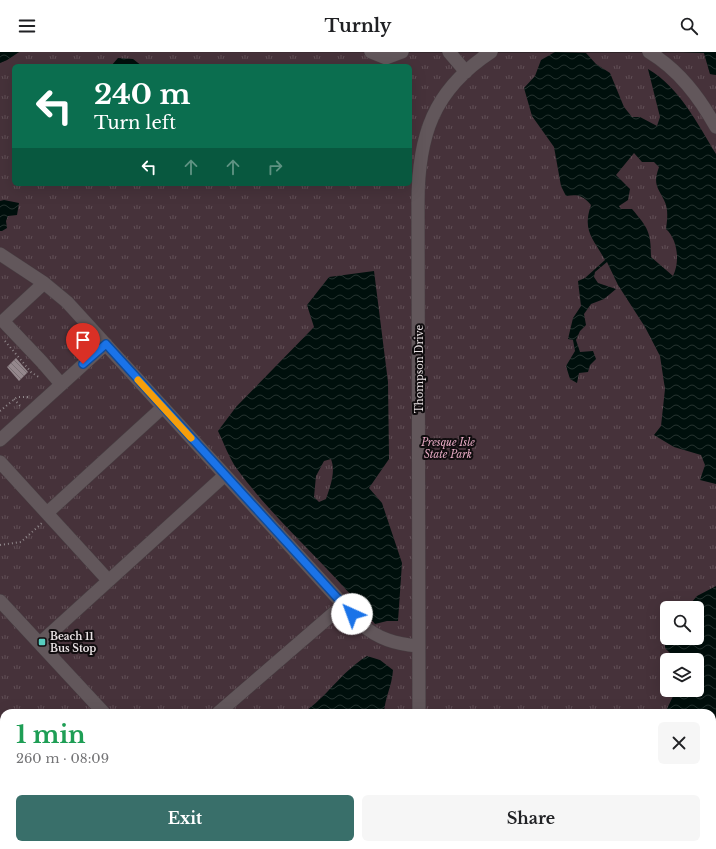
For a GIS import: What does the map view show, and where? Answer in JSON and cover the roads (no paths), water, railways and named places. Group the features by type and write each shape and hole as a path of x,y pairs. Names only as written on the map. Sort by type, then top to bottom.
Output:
{"street":[{"path":"371,52 386,55 402,52"},
{"path":"449,52 466,72"},
{"name":"Thompson Drive","path":"419,709 418,180 422,146 432,116 448,91 466,72 491,52"},
{"path":"649,52 673,69 688,85 716,127"},
{"path":"0,254 44,283 66,302 225,474 343,605 371,633 383,640 418,646"},
{"path":"44,283 3,322 61,384"},
{"path":"0,440 106,344"},
{"path":"49,514 163,407"},
{"path":"0,462 108,580"},
{"path":"40,643 225,474"},
{"path":"0,601 100,709"},
{"path":"223,709 343,605"}],"water":[{"path":"0,52 19,52 0,63"},
{"path":"555,52 586,53 596,64 610,73 624,107 632,117 640,117 657,126 660,117 648,69 679,96 695,118 716,154 716,484 700,480 705,465 701,455 674,447 654,435 661,426 665,389 660,356 645,327 618,285 607,262 595,272 594,277 598,283 616,289 604,299 591,304 584,314 586,325 580,331 576,340 580,352 593,351 596,359 590,365 588,372 579,373 577,383 570,379 566,366 575,351 573,340 568,339 573,318 581,306 578,281 585,278 605,260 593,240 588,228 591,205 580,196 566,196 561,186 554,147 532,116 524,88 535,76 541,60","holes":["634,153 642,162 654,162 659,167 656,181 667,207 666,229 673,239 677,251 677,264 673,276 651,257 648,231 642,221 632,209 621,209 619,206 628,200 630,189 616,175"]},
{"path":"683,52 716,52 716,75 710,74 704,53"},
{"path":"118,58 133,59 139,64 113,64"},
{"path":"4,200 19,203 17,215 8,216 6,221 7,228 0,231 0,201"},
{"path":"374,271 388,382 389,459 369,488 382,503 402,563 398,621 387,621 375,624 341,584 253,489 234,465 218,431 236,407 314,327 307,305 329,277","holes":["331,459 332,479 326,499 319,502 314,497 316,476 324,461"]},
{"path":"716,586 716,709 667,709 673,697 704,697 704,653 670,653 665,648 665,645 704,645 704,601 693,601 697,596"},
{"path":"367,656 380,660 393,670 385,709 309,709 349,669"}],"place":[{"name":"Beach 11 Bus Stop","path":"42,642"}],"park label":[{"name":"Presque Isle State Park","path":"448,448"}]}
